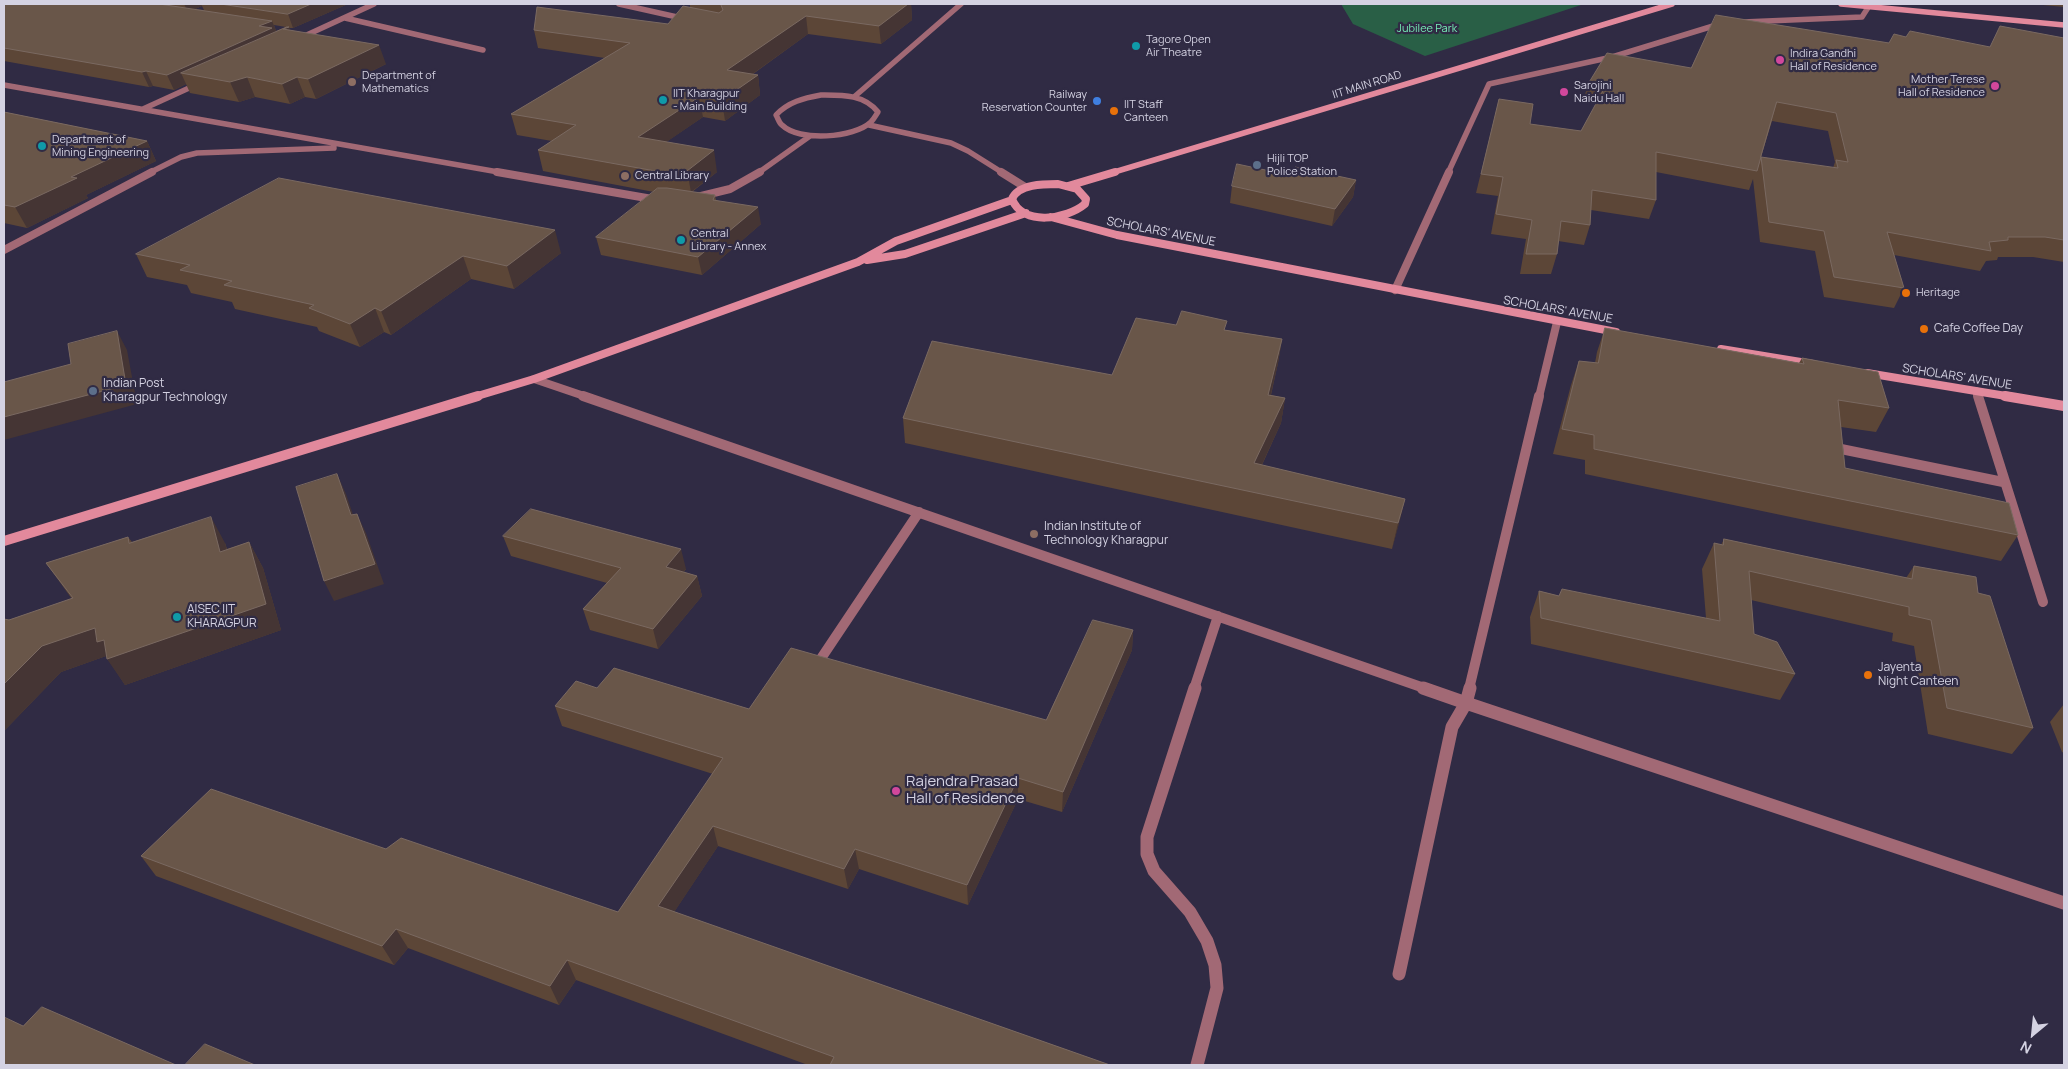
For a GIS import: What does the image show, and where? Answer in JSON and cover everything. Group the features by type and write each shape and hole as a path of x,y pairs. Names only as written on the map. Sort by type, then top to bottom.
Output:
{"street":[{"path":"289,43 374,4"},
{"path":"618,4 693,21"},
{"path":"854,97 962,4"},
{"name":"IIT MAIN ROAD","path":"1068,186 1672,4"},
{"path":"1841,4 2064,25"},
{"path":"1740,22 1862,17 1870,6"},
{"path":"346,18 483,50"},
{"path":"1395,290 1489,84 1612,57 1722,23 1731,22"},
{"path":"297,34 307,35"},
{"path":"143,109 207,80"},
{"path":"4,85 663,200"},
{"path":"830,95 854,97 866,100 875,106 878,112 876,119 869,125 843,134 810,136 784,128 777,122 776,115 791,102 830,95"},
{"path":"869,125 951,144 968,151 1025,187"},
{"path":"690,199 730,189 770,166 810,136"},
{"path":"4,250 101,197 189,155 246,150 358,148"},
{"path":"4,541 534,379 858,262 896,241 1012,200 1018,191 1025,187 1046,184 1068,186 1083,194 1086,204 1073,214 1051,217 1026,213 1018,209 1012,200"},
{"path":"858,262 905,254 1026,213"},
{"name":"SCHOLARS' AVENUE","path":"1051,217 1095,231 1557,322 1625,333"},
{"path":"1399,974 1452,727 1466,702 1557,322"},
{"path":"1713,348 1820,365"},
{"name":"SCHOLARS' AVENUE","path":"1859,372 2064,406"},
{"path":"534,379 1466,702 2064,903"},
{"path":"1976,391 2003,482 2043,602"},
{"path":"1841,449 2003,482"},
{"path":"818,663 919,512"},
{"path":"1197,1065 1217,988 1215,965 1207,941 1190,912 1154,871 1147,854 1148,837 1218,616"}],"green space":[{"name":"Jubilee Park","path":"1341,4 1584,4 1425,56 1353,24"}],"building":[{"path":"4,4 159,4 272,21 259,26 272,28 167,75 4,48"},
{"path":"221,4 311,4 288,14"},
{"path":"716,4 908,4 879,26 806,16 727,70 758,75 722,100 699,97 638,137 714,150 687,171 661,172 538,150 576,125 511,114 630,43 534,30 537,7 668,24 683,6 719,13 723,10 721,5"},
{"path":"1716,15 1889,43 1894,34 1906,37 1910,31 1990,47 2000,26 2064,38 2064,240 2045,237 2008,237 2008,240 1989,242 1991,251 1887,232 1904,288 1834,277 1824,231 1769,222 1761,157 1757,171 1656,152 1656,200 1592,190 1590,225 1561,221 1557,254 1526,254 1532,220 1496,214 1503,177 1481,174 1499,99 1533,104 1530,124 1581,131 1605,87 1588,84 1607,53 1691,68","holes":["1777,102 1836,113 1848,162 1836,160 1838,168 1761,157"]},
{"path":"287,27 289,27 283,29 379,45 308,79 297,77 282,84 247,77 230,82 181,73"},
{"path":"4,112 147,141 71,177 77,178 15,207 4,205"},
{"path":"1237,164 1289,175 1295,167 1356,180 1335,209 1232,186"},
{"path":"279,178 555,230 507,266 463,256 381,311 375,308 350,324 309,308 314,305 224,285 232,281 180,270 190,265 136,254"},
{"path":"658,188 715,195 713,200 758,207 698,257 596,237"},
{"path":"1182,311 1227,321 1224,330 1282,339 1268,395 1285,398 1254,463 1405,499 1398,523 903,418 932,341 1112,375 1136,318 1176,325"},
{"path":"1605,328 1804,364 1802,358 1878,372 1889,408 1838,400 1845,468 2009,503 2018,535 1594,449 1594,435 1562,429 1579,361 1598,363"},
{"path":"117,331 126,385 4,417 4,382 71,364 68,344"},
{"path":"337,474 351,515 357,514 375,564 324,581 296,487"},
{"path":"531,509 681,549 666,567 697,576 653,629 583,609 621,568 503,536"},
{"path":"211,517 220,552 249,542 266,604 107,659 104,640 97,642 95,628 42,646 4,684 4,619 9,620 73,598 46,563 128,537 129,543"},
{"path":"1724,539 1912,579 1914,566 1976,577 1978,593 1990,596 2033,728 1947,708 1931,620 1909,615 1909,607 1749,571 1754,634 1777,642 1795,674 1541,618 1539,591 1559,596 1562,589 1720,621 1714,543 1723,545"},
{"name":"Rajendra Prasad Hall of Residence","path":"1093,620 1133,630 1063,792 1018,778 967,885 855,849 844,869 713,826 658,906 1110,1065 830,1065 834,1057 567,960 550,986 396,929 382,946 141,856 211,789 386,849 401,838 618,912 723,758 555,706 576,681 597,688 614,668 749,709 791,648 1046,720"},
{"path":"42,1007 176,1065 4,1065 4,1017 23,1026"},
{"path":"205,1044 255,1065 185,1065"}],"place":[{"name":"Tagore Open Air Theatre","path":"1136,46"},
{"name":"Indira Gandhi Hall of Residence","path":"1780,60"},
{"name":"Department of Mathematics","path":"352,82"},
{"name":"Mother Terese Hall of Residence","path":"1995,86"},
{"name":"Sarojini Naidu Hall","path":"1564,92"},
{"name":"IIT Kharagpur - Main Building","path":"663,100"},
{"name":"Railway Reservation Counter","path":"1097,101"},
{"name":"IIT Staff Canteen","path":"1114,111"},
{"name":"Department of Mining Engineering","path":"42,146"},
{"name":"Hijli TOP Police Station","path":"1257,165"},
{"name":"Central Library","path":"625,176"},
{"name":"Central Library - Annex","path":"681,240"},
{"name":"Heritage","path":"1906,293"},
{"name":"Cafe Coffee Day","path":"1924,329"},
{"name":"Indian Post Kharagpur Technology","path":"93,391"},
{"name":"Indian Institute of Technology Kharagpur","path":"1034,534"},
{"name":"AISEC IIT KHARAGPUR","path":"177,617"},
{"name":"Jayenta Night Canteen","path":"1868,675"},
{"name":"Rajendra Prasad Hall of Residence","path":"896,791"}]}
